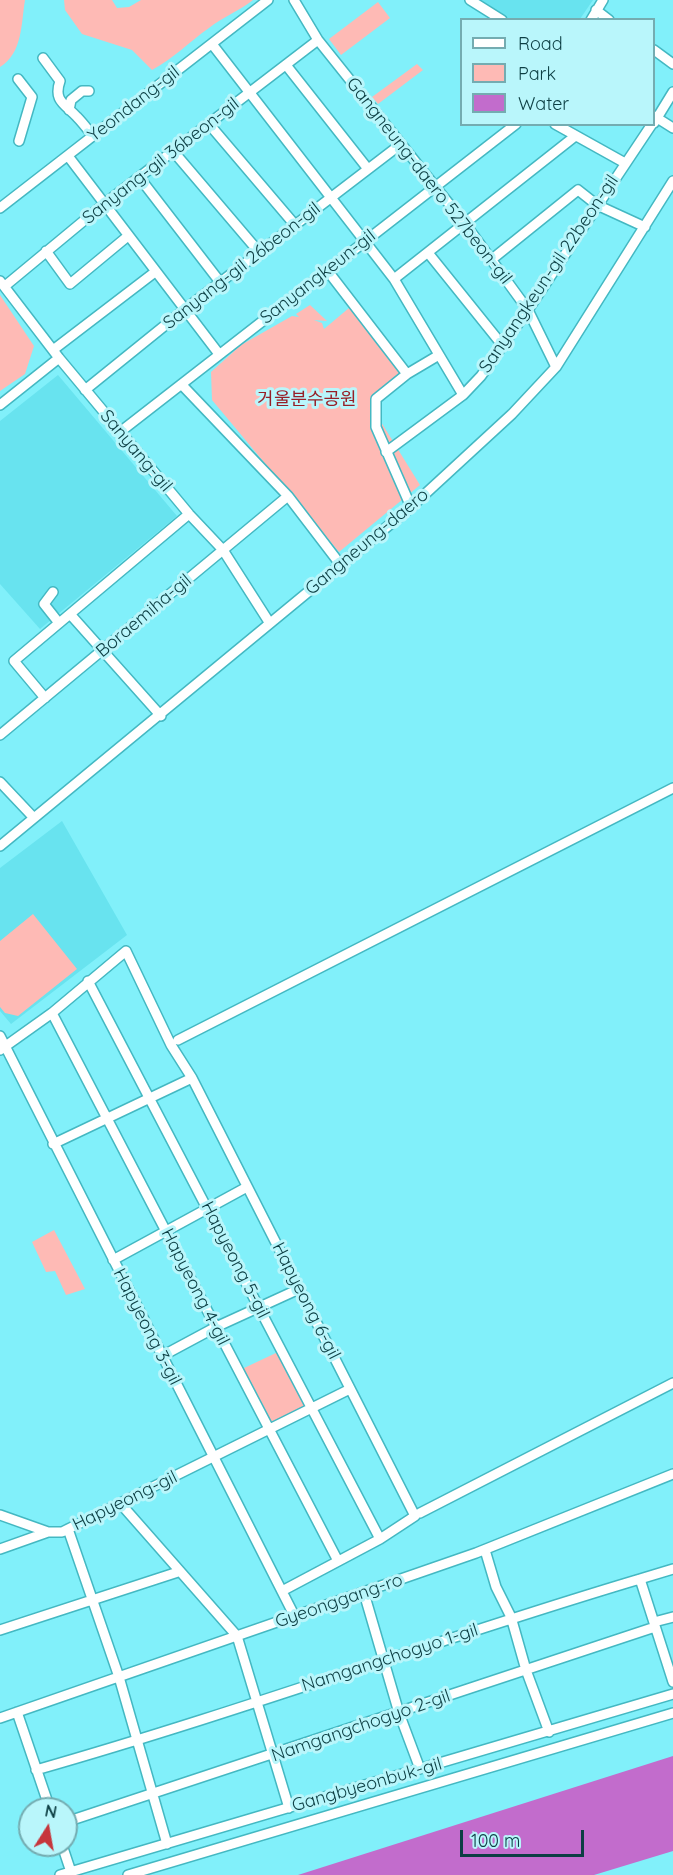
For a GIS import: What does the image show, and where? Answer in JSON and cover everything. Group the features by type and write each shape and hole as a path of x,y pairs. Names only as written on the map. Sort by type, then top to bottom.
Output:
{"street":[{"name":"Yeondang-gil","path":"0,208 268,0"},
{"name":"Gangneung-daero 527beon-gil","path":"294,0 318,40 466,225 528,310 556,367"},
{"path":"470,0 499,18"},
{"path":"592,18 603,0"},
{"path":"596,10 606,18"},
{"name":"Sanyang-gil 36beon-gil","path":"2,283 318,40"},
{"path":"212,44 394,279 463,395"},
{"path":"655,51 673,63"},
{"path":"43,58 60,81 56,91 61,104 93,136"},
{"path":"286,65 368,169"},
{"path":"18,79 32,97 19,141"},
{"path":"69,110 71,100 81,91 89,91"},
{"name":"Sanyangkeun-gil 22beon-gil","path":"655,119 673,92"},
{"path":"655,120 673,128"},
{"path":"209,124 295,225"},
{"name":"Sanyangkeun-gil","path":"120,432 514,126"},
{"path":"558,126 574,137 625,163"},
{"name":"Sanyangkeun-gil 22beon-gil","path":"386,452 463,395 528,310 650,126"},
{"path":"394,279 466,225 574,137"},
{"name":"Sanyang-gil 26beon-gil","path":"85,390 183,310 400,144"},
{"path":"173,151 260,252"},
{"path":"68,156 154,272 219,354"},
{"path":"140,177 220,282"},
{"name":"Gangneung-daero","path":"0,846 161,716 269,622 411,507 512,414 556,367 673,181"},
{"path":"491,260 578,190 597,205 645,227"},
{"path":"46,251 70,284 128,236"},
{"path":"429,254 502,346"},
{"path":"327,270 407,374"},
{"path":"53,350 154,272"},
{"name":"Sanyang-gil","path":"2,283 85,390 189,514 223,550 269,622"},
{"path":"411,507 376,427 376,399 407,374 439,355"},
{"path":"0,405 59,358"},
{"path":"182,385 288,496 340,564"},
{"name":"Boraemiha-gil","path":"0,735 288,496"},
{"path":"45,698 14,661 189,514"},
{"path":"53,592 44,604 59,623"},
{"path":"70,614 161,716"},
{"path":"0,782 34,818"},
{"path":"178,1040 673,788"},
{"name":"Hapyeong 6-gil","path":"88,981 126,951 171,1045 192,1078 415,1516 380,1539 282,1591"},
{"path":"2,1048 52,1013 88,981"},
{"name":"Hapyeong 5-gil","path":"88,981 380,1539"},
{"name":"Hapyeong 4-gil","path":"52,1013 338,1561"},
{"name":"Hapyeong 3-gil","path":"0,1036 2,1048 295,1617"},
{"path":"53,1144 192,1078"},
{"path":"113,1260 247,1186"},
{"path":"162,1356 216,1327 299,1289"},
{"path":"420,1513 673,1383"},
{"name":"Hapyeong-gil","path":"0,1515 48,1532 68,1529 350,1389"},
{"name":"Gyeonggang-ro","path":"0,1718 485,1550 673,1474"},
{"path":"120,1503 178,1572 237,1636 290,1808"},
{"path":"68,1529 119,1677 167,1844"},
{"path":"0,1549 48,1532"},
{"path":"485,1550 496,1587 511,1617 526,1670 549,1732"},
{"name":"Namgangchogyo 1-gil","path":"36,1770 138,1741 511,1617 673,1569"},
{"path":"0,1630 178,1572"},
{"path":"640,1578 655,1625 668,1650 673,1682"},
{"path":"364,1593 399,1713 420,1769"},
{"name":"Namgangchogyo 2-gil","path":"78,1818 399,1713 673,1617"},
{"name":"Gangbyeonbuk-gil","path":"60,1875 673,1694"},
{"path":"17,1712 46,1797"},
{"path":"128,1875 673,1713"},
{"path":"66,1857 71,1872"}],"shaded area":[{"path":"480,0 593,0 581,18 508,18"},
{"path":"58,375 177,516 40,629 0,584 0,421"},
{"path":"62,821 127,935 11,1024 0,1011 0,868"}],"green space":[{"path":"0,0 25,0 17,46 8,61 0,67"},
{"path":"64,0 112,0 117,8 129,7 141,0 253,0 214,24 152,70 132,50 82,34 65,10"},
{"path":"378,2 390,18 341,55 329,39"},
{"path":"417,64 423,70 378,104 372,97"},
{"path":"0,295 34,346 25,374 0,391"},
{"name":"거울분수공원","path":"310,305 327,321 314,320 322,323 324,329 349,308 404,375 381,400 381,422 420,485 339,552 212,400 211,372 241,345 292,316 299,317 296,314"},
{"path":"33,914 77,969 18,1016 5,1013 0,1007 0,941"},
{"path":"54,1230 85,1289 66,1295 55,1271 46,1272 32,1242"},
{"path":"278,1352 306,1406 271,1425 242,1369"}],"water":[{"path":"673,1756 673,1851 594,1875 298,1875"}]}
